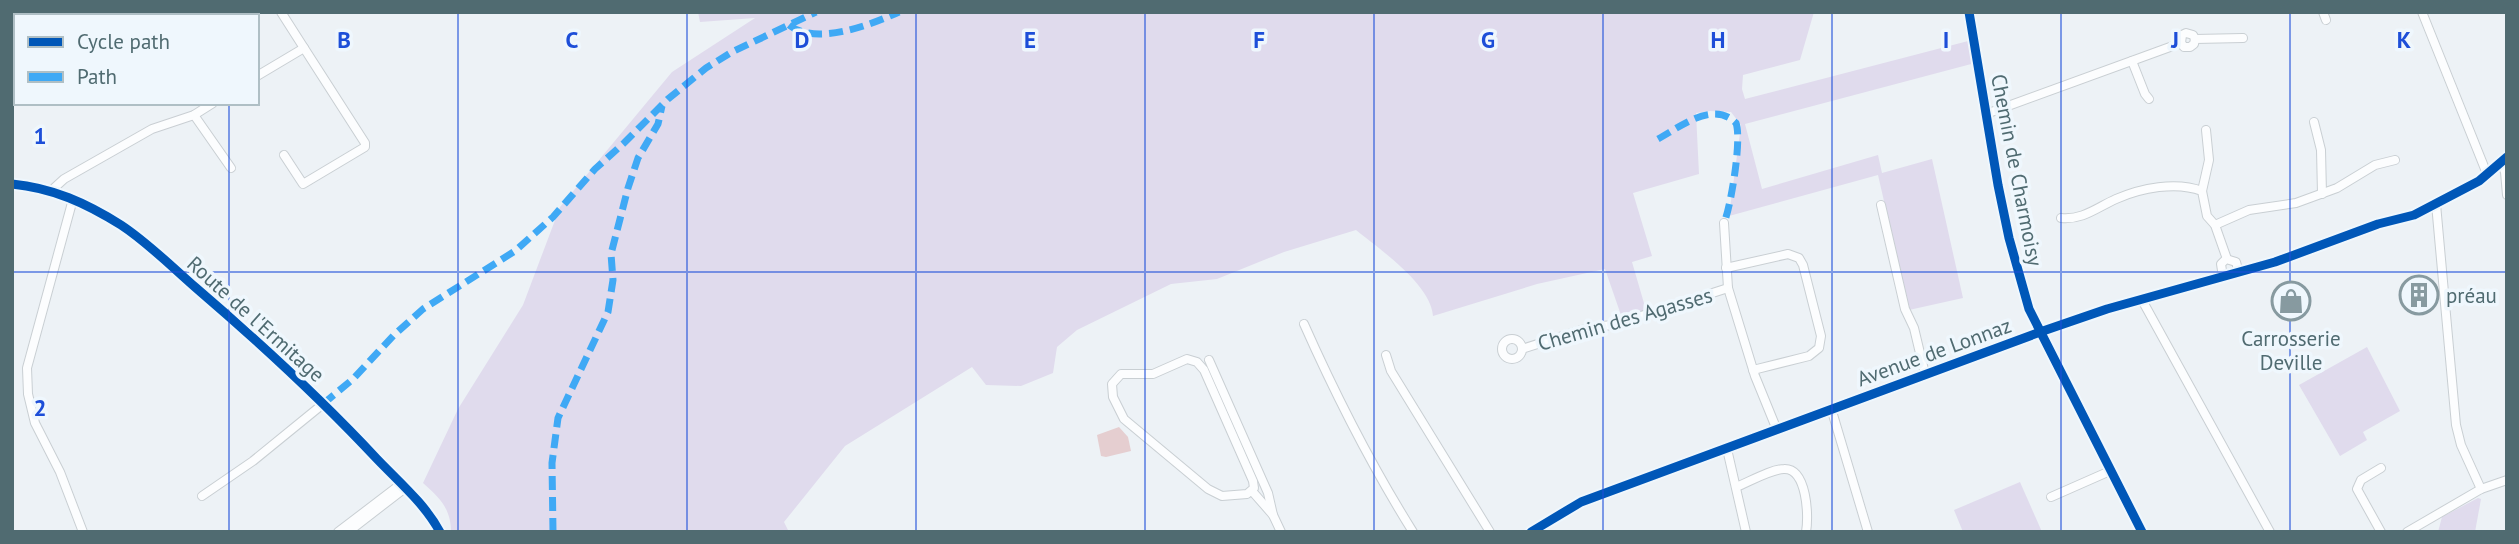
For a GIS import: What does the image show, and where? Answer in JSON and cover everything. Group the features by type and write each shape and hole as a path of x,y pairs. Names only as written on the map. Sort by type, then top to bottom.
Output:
{"street":[{"path":"281,12 366,147 303,184 284,155"},
{"name":"Chemin de Charmoisy","path":"1969,12 2009,238 2026,299 2039,332 2141,532"},
{"path":"2422,12 2487,174"},
{"name":"Chemin de Charmoisy","path":"1986,114 2181,43 2190,47 2196,39 2243,38"},
{"path":"259,75 304,48"},
{"path":"2132,61 2149,99"},
{"path":"52,190 64,179 152,129 194,115 210,105"},
{"path":"194,115 231,167"},
{"path":"2314,122 2321,150 2322,194"},
{"path":"2206,130 2209,160 2202,191 2207,216 2215,226 2227,259"},
{"path":"2215,226 2249,210 2296,203 2322,194 2375,165 2395,160"},
{"name":"Avenue de Lonnaz","path":"1531,532 1576,504 2039,332 2275,262 2378,224 2400,220 2436,205 2487,174 2504,160"},
{"name":"Avenue de Lonnaz","path":"2504,160 2507,195"},
{"name":"Route de l'Ermitage","path":"12,184 52,190 112,220 136,237 241,326 323,404 426,511 440,532"},
{"path":"2061,218 2076,219 2119,198 2149,189 2190,186 2202,191"},
{"path":"73,199 27,368 28,394 35,423 60,472 83,532"},
{"name":"Avenue de Lonnaz","path":"1881,205 1905,309 1914,328 1925,374"},
{"path":"2436,205 2456,425 2460,445 2481,489"},
{"name":"Chemin des Agasses","path":"1724,223 1728,289 1753,370 1777,430"},
{"name":"Chemin des Agasses","path":"1726,268 1788,254 1796,256 1803,265 1821,336 1819,348 1809,356 1753,370"},
{"path":"2227,259 2236,262 2239,273"},
{"path":"2223,277 2221,264 2227,259"},
{"name":"Chemin des Agasses","path":"1522,349 1591,327 1613,325 1728,289"},
{"path":"2142,300 2270,532"},
{"path":"1304,324 1338,402 1385,488 1413,532"},
{"path":"1385,355 1391,371 1490,532"},
{"path":"1252,491 1245,495 1223,496 1208,489 1124,419 1112,393 1114,380 1125,373 1159,373 1182,360 1197,362 1204,370 1253,481 1252,491 1273,514"},
{"path":"1209,360 1268,493 1280,532"},
{"path":"202,496 253,461 323,404"},
{"path":"1831,408 1868,532"},
{"path":"1727,449 1746,532"},
{"path":"2381,468 2361,480 2357,489 2381,532"},
{"path":"1736,487 1779,470 1792,470 1798,476 1806,500 1806,532"},
{"path":"2051,497 2110,471"},
{"path":"2407,532 2481,489 2507,480"},
{"path":"338,532 403,486"},
{"path":"348,532 403,486"}],"shaded area":[{"path":"12,12 155,12 14,14 12,33"},
{"path":"698,12 1814,12 1800,60 1743,75 1742,89 1745,99 1972,40 1975,63 1745,124 1762,189 1878,155 1882,173 1932,159 1963,298 1909,310 1878,175 1729,216 1741,125 1731,112 1696,113 1699,174 1633,193 1652,256 1632,262 1646,310 1622,318 1605,269 1537,284 1433,316 1430,304 1414,280 1356,230 1284,252 1217,279 1171,284 1077,330 1057,347 1053,373 1021,386 986,385 972,367 845,446 784,522 789,532 451,532 449,517 443,504 423,483 458,409 523,305 560,207 672,72 755,18 700,22"},
{"path":"2367,347 2400,411 2363,432 2367,440 2340,456 2299,385"},
{"path":"1119,427 1128,437 1131,451 1101,456 1097,435"},
{"path":"2020,482 2042,532 1963,532 1954,510"},
{"path":"2478,498 2481,499 2475,532 2438,532 2442,517"}],"marked path":[{"path":"323,404 353,379 394,335 423,309 515,251 553,217 595,169 668,99 706,68 732,52 816,12"},
{"path":"789,25 800,31 828,34 859,27 899,12"},
{"path":"553,532 552,463 558,418 608,312 613,280 611,254 628,188 638,158 658,124 662,106"},
{"path":"1658,139 1707,115 1717,114 1736,123 1738,143 1735,173 1724,223"}],"cycle path":[{"path":"1969,12 1998,185 2009,238 2029,309 2142,532"},
{"path":"1531,532 1581,502 2043,331 2107,309 2275,262 2378,224 2414,215 2479,181 2507,157"},
{"path":"12,184 41,189 82,203 140,239 311,392 411,494 440,532"}],"place":[{"name":"préau","path":"2419,295"},
{"name":"Carrosserie Deville","path":"2291,301"}]}
